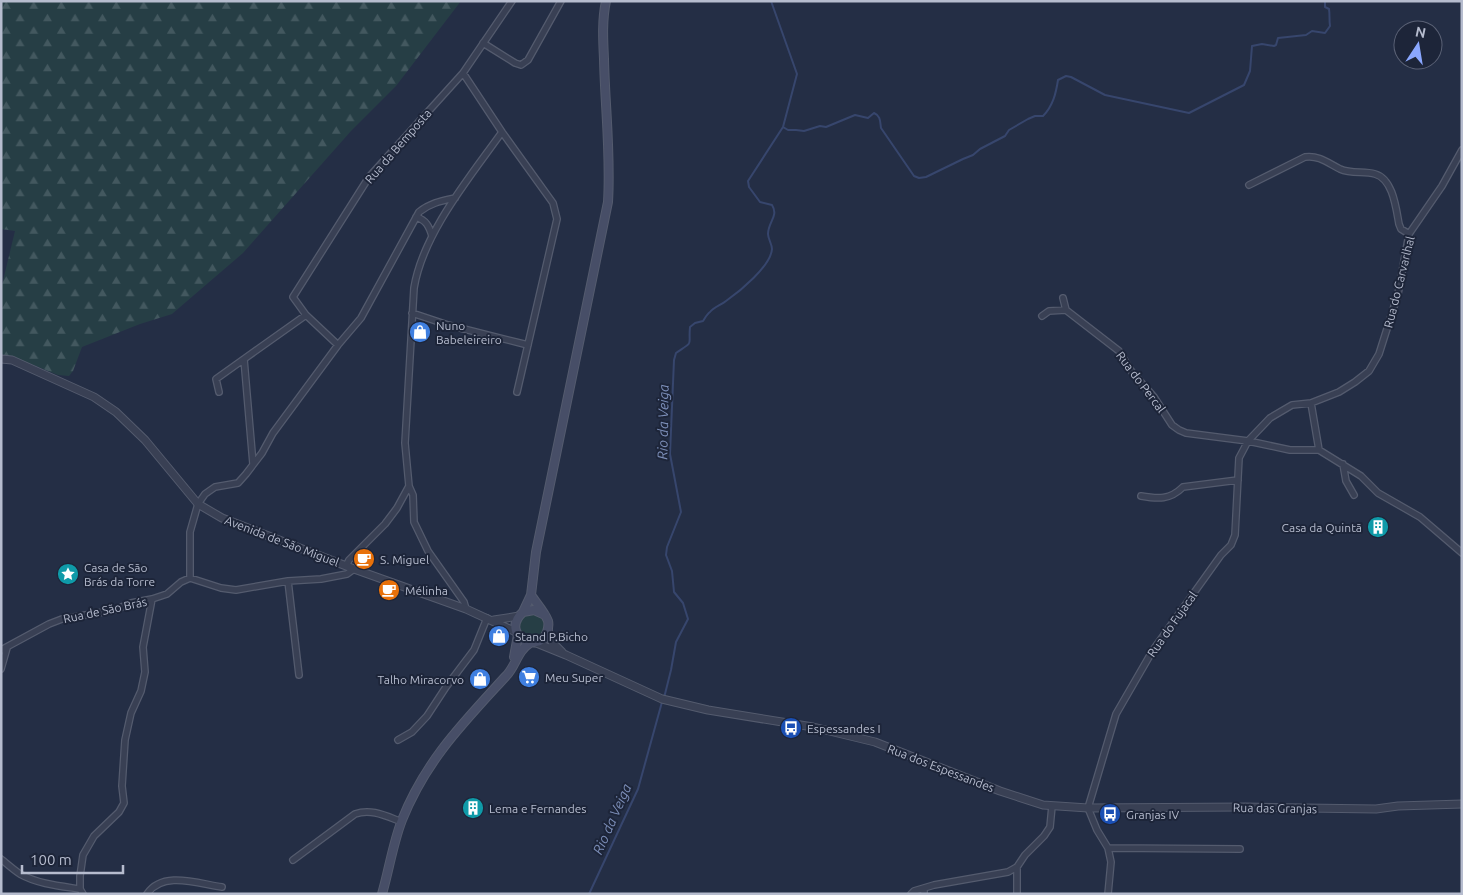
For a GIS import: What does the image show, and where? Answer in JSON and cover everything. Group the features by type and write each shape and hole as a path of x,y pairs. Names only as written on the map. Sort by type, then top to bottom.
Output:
{"main road":[{"path":"513,665 517,633 516,621 531,595 536,552 608,202 610,164 605,93 603,19 606,1"},
{"path":"382,894 402,822 426,772 439,752 509,673 522,648 545,636 548,630 545,615 531,595"},
{"path":"521,614 534,610 545,615"},
{"path":"517,633 525,641 532,642"}],"street":[{"name":"Rua da Bemposta","path":"306,315 293,297 369,177 463,73 512,1"},
{"path":"483,43 521,65 528,60 562,1"},
{"path":"463,73 502,132 553,203 556,219 517,392"},
{"path":"466,609 464,602 428,551 414,522 413,495 409,486 405,443 412,313 416,272 432,236 455,198 502,132"},
{"name":"Rua do Carvarlhal","path":"1248,442 1270,418 1292,405 1311,403 1339,392 1369,371 1380,354 1398,294 1409,234 1442,186 1462,150"},
{"path":"1249,185 1305,157 1312,156 1318,157 1346,171 1376,174 1384,178 1389,186 1398,224 1409,234"},
{"path":"354,569 347,574 321,578 288,581 236,590 221,588 190,578 190,532 198,504 205,494 215,488 238,483 262,453 273,433 338,345 361,318 416,216 427,206 438,201 455,198"},
{"path":"416,216 429,226 432,236"},
{"path":"1042,316 1049,312 1066,310 1063,298"},
{"name":"Rua do Percal","path":"1066,310 1119,351 1132,372 1154,397 1172,425 1179,430 1186,433 1290,450 1319,450"},
{"path":"412,313 448,325 528,345"},
{"path":"219,392 216,379 306,315 338,345"},
{"name":"Avenida de São Miguel","path":"1,359 12,360 72,386 94,397 116,412 146,440 198,504 222,518 354,569 466,609 517,633"},
{"path":"244,359 253,464"},
{"path":"1311,403 1319,450 1361,476 1378,493 1420,518 1462,553"},
{"name":"Rua do Fujacal","path":"1088,808 1116,714 1126,695 1152,650 1231,544 1235,535 1239,458 1248,442"},
{"path":"1344,464 1346,481 1354,495"},
{"path":"1141,496 1156,499 1166,498 1177,493 1183,487 1238,480"},
{"path":"346,566 349,560 385,524 409,486"},
{"name":"Rua de São Brás","path":"4,649 49,624 62,619 115,610 131,603 152,600 167,594 181,582 190,578"},
{"path":"288,581 299,675"},
{"path":"1,859 20,874 30,878 81,891 80,876 83,855 94,836 120,812 124,803 122,786 125,740 131,714 141,691 145,672 143,647 152,600"},
{"path":"398,740 412,732 427,716 474,650 489,619 503,620 521,614"},
{"path":"548,630 552,642 566,655"},
{"name":"Rua dos Espessandes","path":"532,642 566,655 658,698 708,710 814,727 875,742 1000,791 1043,805 1088,808"},
{"path":"1,669 4,649"},
{"name":"Rua das Granjas","path":"1088,808 1245,807 1376,809 1398,806 1462,804"},
{"path":"1017,894 1017,868 1025,855 1044,836 1050,827 1052,806"},
{"path":"1088,808 1097,830 1108,848 1111,862 1108,894"},
{"path":"292,860 355,814 363,811 372,811 402,822"},
{"path":"1108,848 1240,849"},
{"path":"911,894 914,891 924,891 934,885 1008,872 1017,868"},
{"path":"147,894 152,887 166,881 180,879 222,887"}],"green space":[{"path":"1,1 461,1 396,86 351,131 243,253 172,314 140,324 82,347 73,371 69,376 58,375 1,354 1,289 15,231 1,229"},
{"path":"532,614 541,617 544,626 541,635 532,638 523,635 520,626 523,617"}],"waterway":[{"name":"Rio da Veiga","path":"664,698 676,642 688,619 683,603 674,592 672,571 666,555 667,547 681,512 670,454 674,360 676,353 689,343 690,327 695,323 703,321 712,310 746,285 766,263 772,249 768,230 774,216 774,209 772,205 760,202 749,187 748,181 783,127 797,74 771,1"},
{"path":"783,127 788,130 804,131 820,126 826,127 855,115 868,118 874,113 879,117 881,128 914,176 919,178 926,177 973,155 980,149 1005,136 1009,130 1028,119 1035,116 1043,116 1054,99 1058,80 1066,76 1105,95 1189,113 1244,85 1250,71 1252,46 1262,44 1274,46 1278,38 1306,35 1312,31 1325,33 1330,26 1329,9 1325,7 1325,1"},
{"name":"Rio da Veiga","path":"589,894 638,789 662,702"}],"place":[{"name":"Nuno Babeleireiro","path":"420,332"},
{"name":"Casa da Quintã","path":"1378,527"},
{"name":"S. Miguel","path":"364,559"},
{"name":"Casa de São Brás da Torre","path":"68,574"},
{"name":"Mélinha","path":"389,590"},
{"name":"Stand P.Bicho","path":"499,636"},
{"name":"Meu Super","path":"529,677"},
{"name":"Talho Miracorvo","path":"480,679"},
{"name":"Espessandes I","path":"791,728"},
{"name":"Lema e Fernandes","path":"473,808"},
{"name":"Granjas IV","path":"1110,814"}]}
